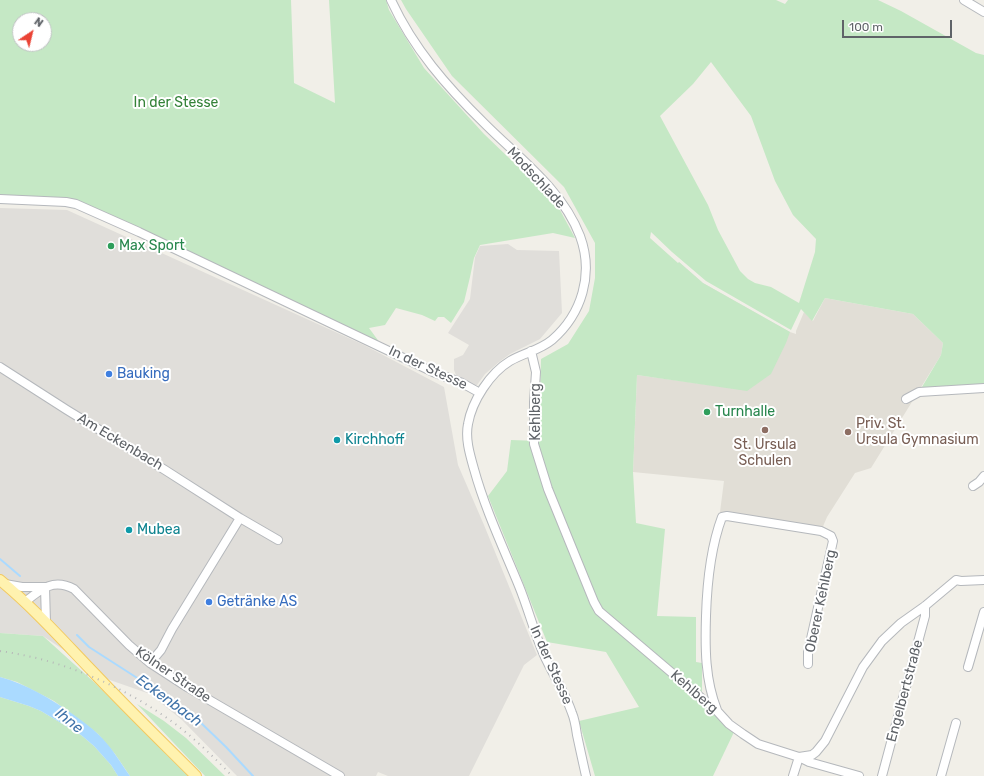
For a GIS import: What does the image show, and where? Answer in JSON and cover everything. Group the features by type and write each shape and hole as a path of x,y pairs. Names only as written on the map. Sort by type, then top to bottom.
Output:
{"main road":[{"path":"2,582 25,602 196,776"}],"street":[{"name":"Modschlade","path":"391,0 410,36 427,60 465,105 533,170 553,192 567,211 580,237 585,261 583,292 580,301 569,321 561,331 544,346 510,361 490,378 480,393"},
{"path":"964,0 984,12"},
{"name":"In der Stesse","path":"0,199 66,202 76,204 139,232 427,369 462,383 480,393 470,415 467,426 468,445 480,492 519,587 542,651 560,685 573,715 586,776"},
{"name":"Kehlberg","path":"531,351 536,372 534,444 548,489 599,611 718,712 729,724 758,744 799,757 809,762 859,776"},
{"name":"Am Eckenbach","path":"0,367 240,518 278,540"},
{"path":"906,399 919,392 984,388"},
{"path":"973,486 980,482 984,476"},
{"name":"Oberer Kehlberg","path":"718,712 713,701 706,664 706,626 709,570 716,532 722,517 727,516 821,531 831,536 833,541 808,652 808,664"},
{"path":"150,663 161,650 172,629 240,518"},
{"path":"793,776 799,757 812,755 825,741 863,667 882,641 901,623 925,606 956,580 984,580"},
{"name":"Kölner Straße","path":"2,582 22,587 45,587 57,584 67,586 74,590 150,663 187,687 340,776"},
{"path":"25,602 45,587"},
{"path":"45,587 46,623"},
{"name":"Engelbertstraße","path":"882,776 925,616 925,606"},
{"path":"968,667 984,612"},
{"path":"941,776 956,723"}],"shaded area":[{"path":"0,208 67,210 364,345 444,387 458,465 537,655 524,665 469,776 388,776 378,772 376,776 237,776 182,720 150,694 107,679 43,636 0,633"},
{"path":"508,244 517,250 559,251 562,313 540,339 510,354 485,374 477,385 473,385 457,378 454,370 454,359 463,355 469,345 448,333 470,299 475,257 480,246"},
{"name":"St. Ursula Schulen","path":"679,262 703,283 796,334 804,312 813,321 825,298 913,314 943,343 941,355 871,468 855,473 827,517 821,531 722,517 720,512 724,481 633,472 637,375 746,390"}],"green space":[{"name":"In der Stesse","path":"0,0 291,0 294,83 335,103 329,0 386,0 389,10 424,68 484,134 531,179 560,210 575,238 553,233 480,245 474,258 464,302 451,323 444,317 438,317 435,321 422,315 396,308 385,325 369,328 380,343 70,199 0,196"},
{"path":"401,0 776,0 785,4 788,0 878,0 901,11 976,53 984,55 984,389 919,392 941,355 943,343 913,314 825,298 812,321 801,309 791,330 706,281 651,232 650,238 703,283 790,332 771,374 747,391 637,375 633,472 636,523 665,529 657,616 696,617 696,662 702,663 702,704 734,732 713,776 595,776 579,721 639,707 606,652 547,642 488,496 507,471 511,440 539,441 541,359 568,344 589,311 595,278 595,243 564,187 452,76","holes":["711,62 751,116 775,181 793,215 816,239 815,252 799,303 771,287 755,283 748,279 740,271 718,230 708,205 660,116 693,84"]},
{"path":"0,633 43,636 95,683 188,776 130,776 115,754 98,734 80,720 54,701 17,682 0,677"},
{"path":"0,697 41,711 81,735 94,746 111,765 118,776 0,776"},
{"path":"137,704 164,721 186,738 225,776 205,776"}],"water":[{"name":"Ihne","path":"0,677 20,684 48,698 86,724 103,739 130,776 118,776 111,765 94,746 81,735 41,711 0,697"}],"waterway":[{"name":"Eckenbach","path":"0,559 20,576"},
{"name":"Eckenbach","path":"77,635 89,647 159,692 199,721 253,776"}],"railway":[{"path":"0,651 24,655 71,668 94,677 137,699 178,726 206,750 232,776"}],"place":[{"name":"Max Sport","path":"111,246"},
{"name":"Bauking","path":"109,374"},
{"name":"Turnhalle","path":"707,412"},
{"name":"St. Ursula Schulen","path":"765,430"},
{"name":"Priv. St. Ursula Gymnasium","path":"848,432"},
{"name":"Kirchhoff","path":"337,440"},
{"name":"Mubea","path":"129,530"},
{"name":"Getränke AS","path":"209,602"}]}
